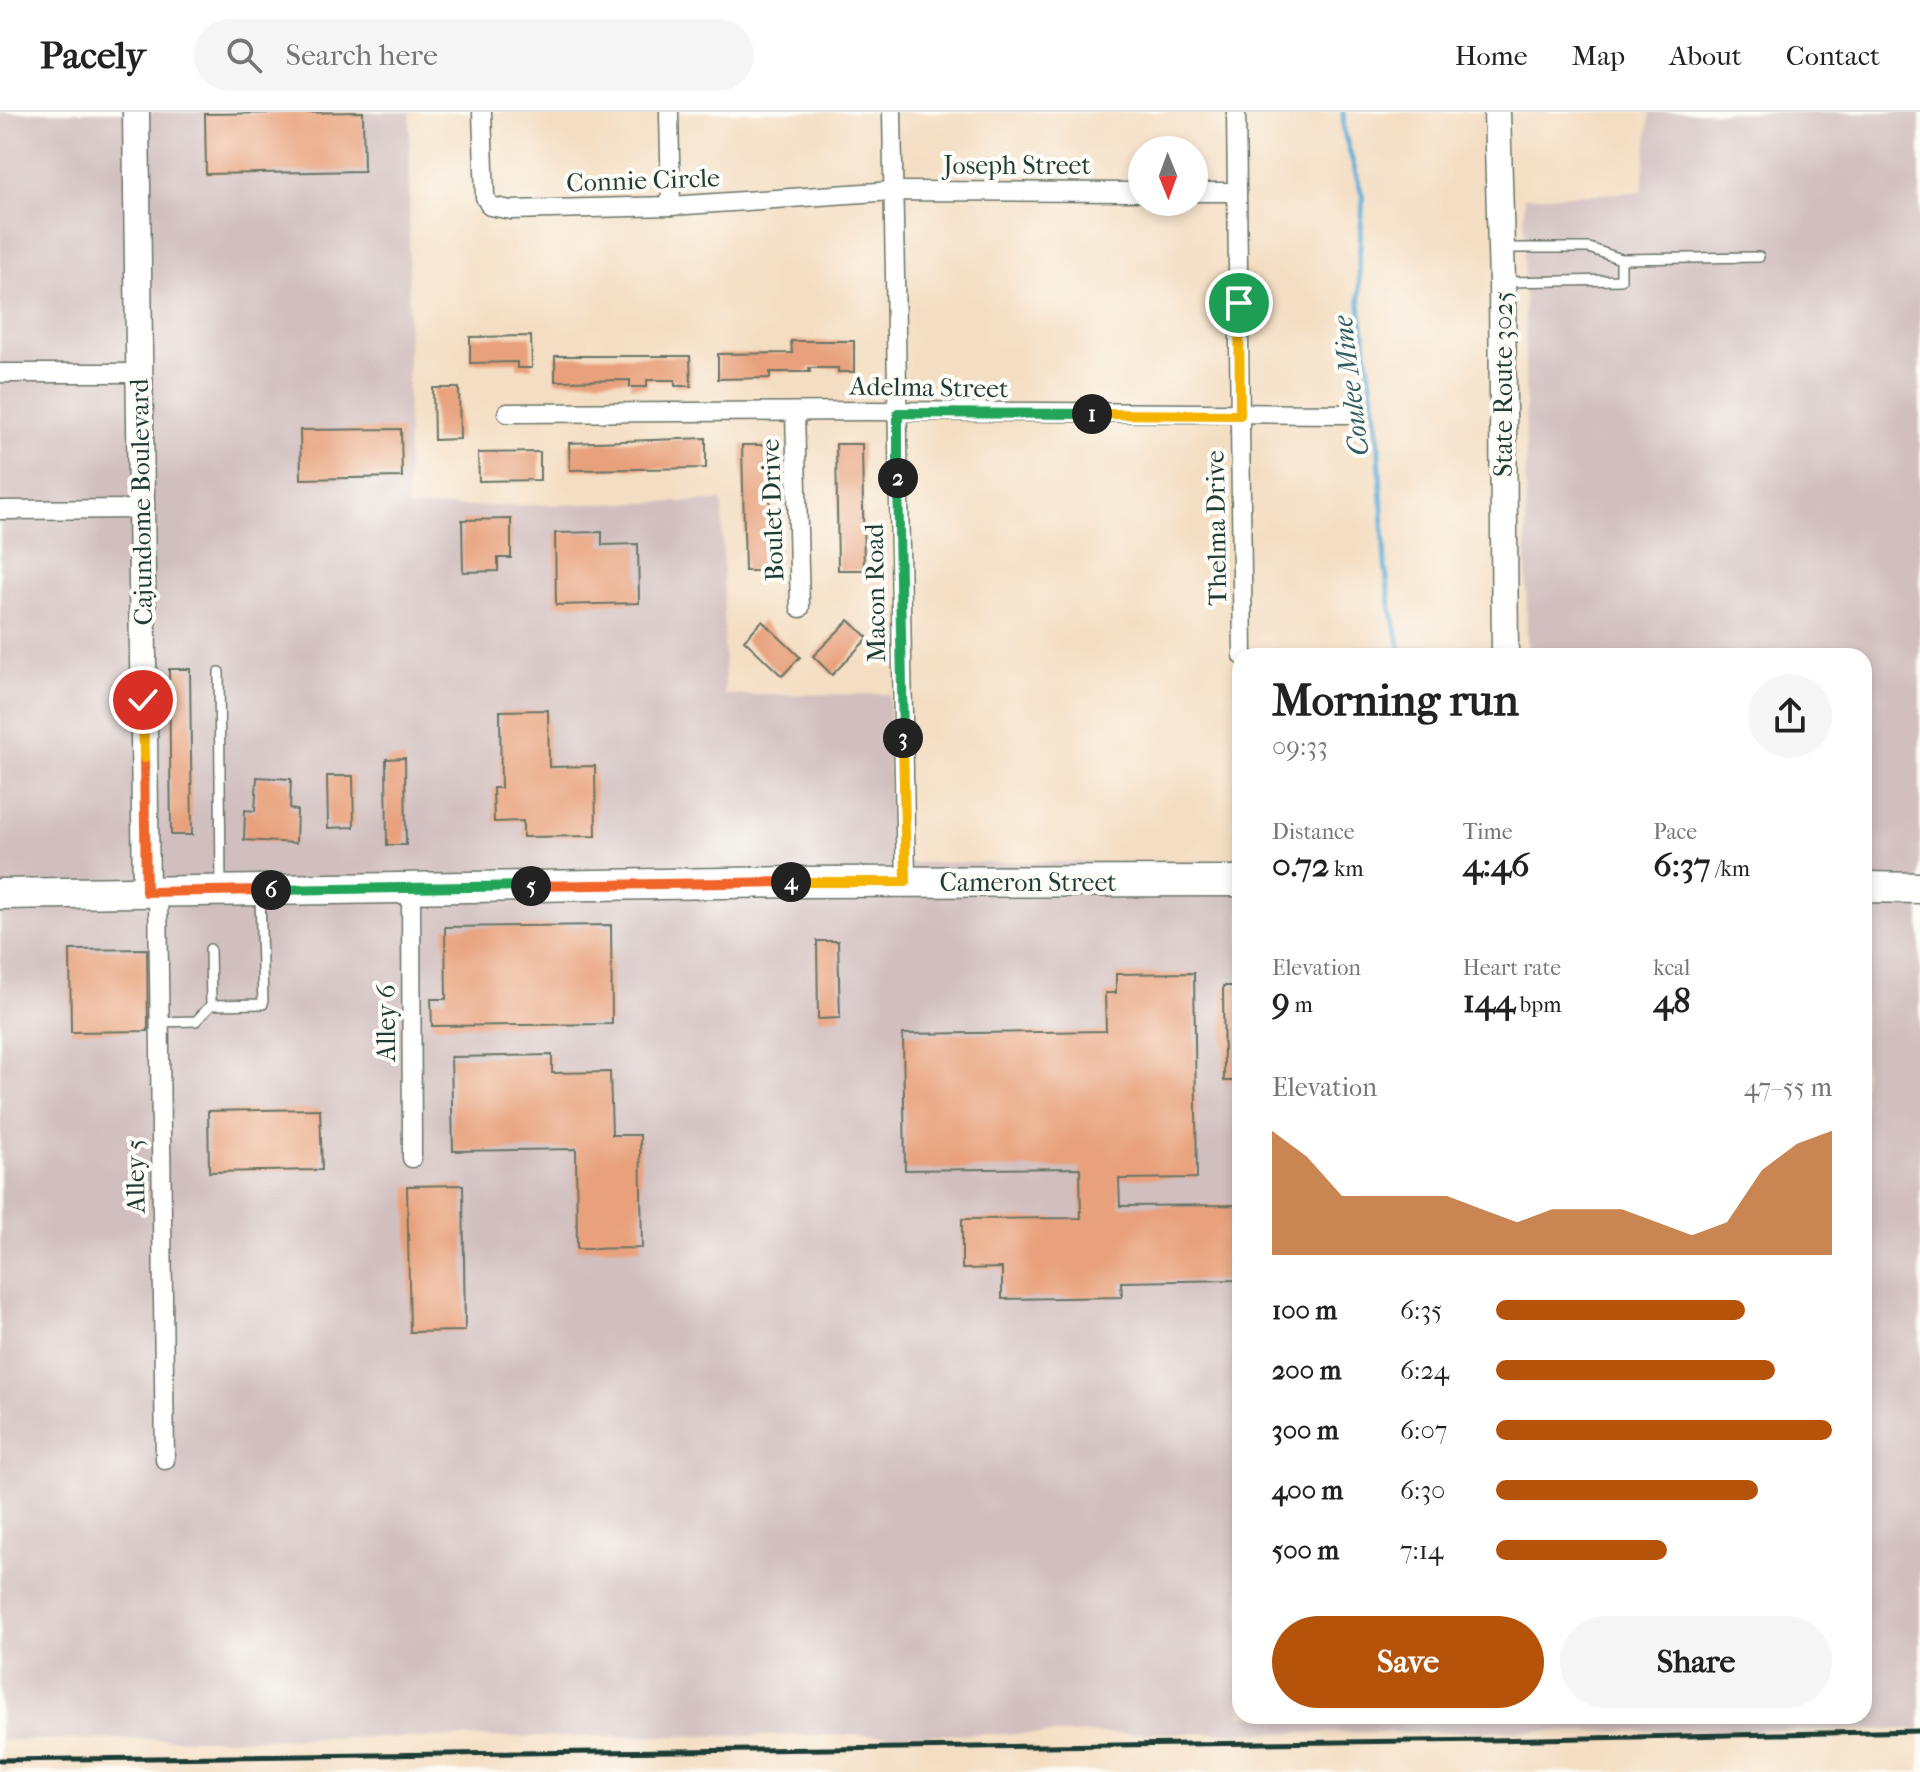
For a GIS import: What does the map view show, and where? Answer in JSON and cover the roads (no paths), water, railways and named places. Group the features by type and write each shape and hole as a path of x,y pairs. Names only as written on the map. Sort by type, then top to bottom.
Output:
{"main road":[{"name":"Cameron Street","path":"0,894 411,887 1232,881"},
{"path":"1872,887 1920,888"}],"street":[{"name":"Cajundome Boulevard","path":"136,112 140,509 152,892"},
{"name":"Connie Circle","path":"482,112 483,185 490,206 511,210 671,206 893,191"},
{"path":"669,112 671,206"},
{"name":"Macon Road","path":"892,112 906,882"},
{"name":"Thelma Drive","path":"1236,112 1243,648"},
{"name":"State Route 3025","path":"1497,112 1502,248 1505,648"},
{"name":"Joseph Street","path":"893,191 1128,192"},
{"path":"1208,192 1237,192"},
{"path":"0,373 140,373"},
{"name":"Boulet Drive","path":"795,412 800,608"},
{"name":"Adelma Street","path":"507,413 1350,414"},
{"path":"0,510 140,509"},
{"name":"Alley 6","path":"411,887 412,1158"},
{"name":"Alley 5","path":"152,892 159,1022 165,1460"}],"lane":[{"path":"1502,248 1589,248 1621,259 1759,257"},
{"path":"1502,282 1621,280 1621,259"},
{"path":"219,672 221,890"},
{"path":"211,1005 263,1004 260,891"},
{"path":"159,1022 196,1021 211,1005 210,949"}],"waterway":[{"name":"Coulee Mine","path":"1343,112 1344,132 1363,198 1360,306 1378,432 1385,564 1400,648"}],"railway":[{"path":"0,1760 1491,1740 1920,1731"}]}
